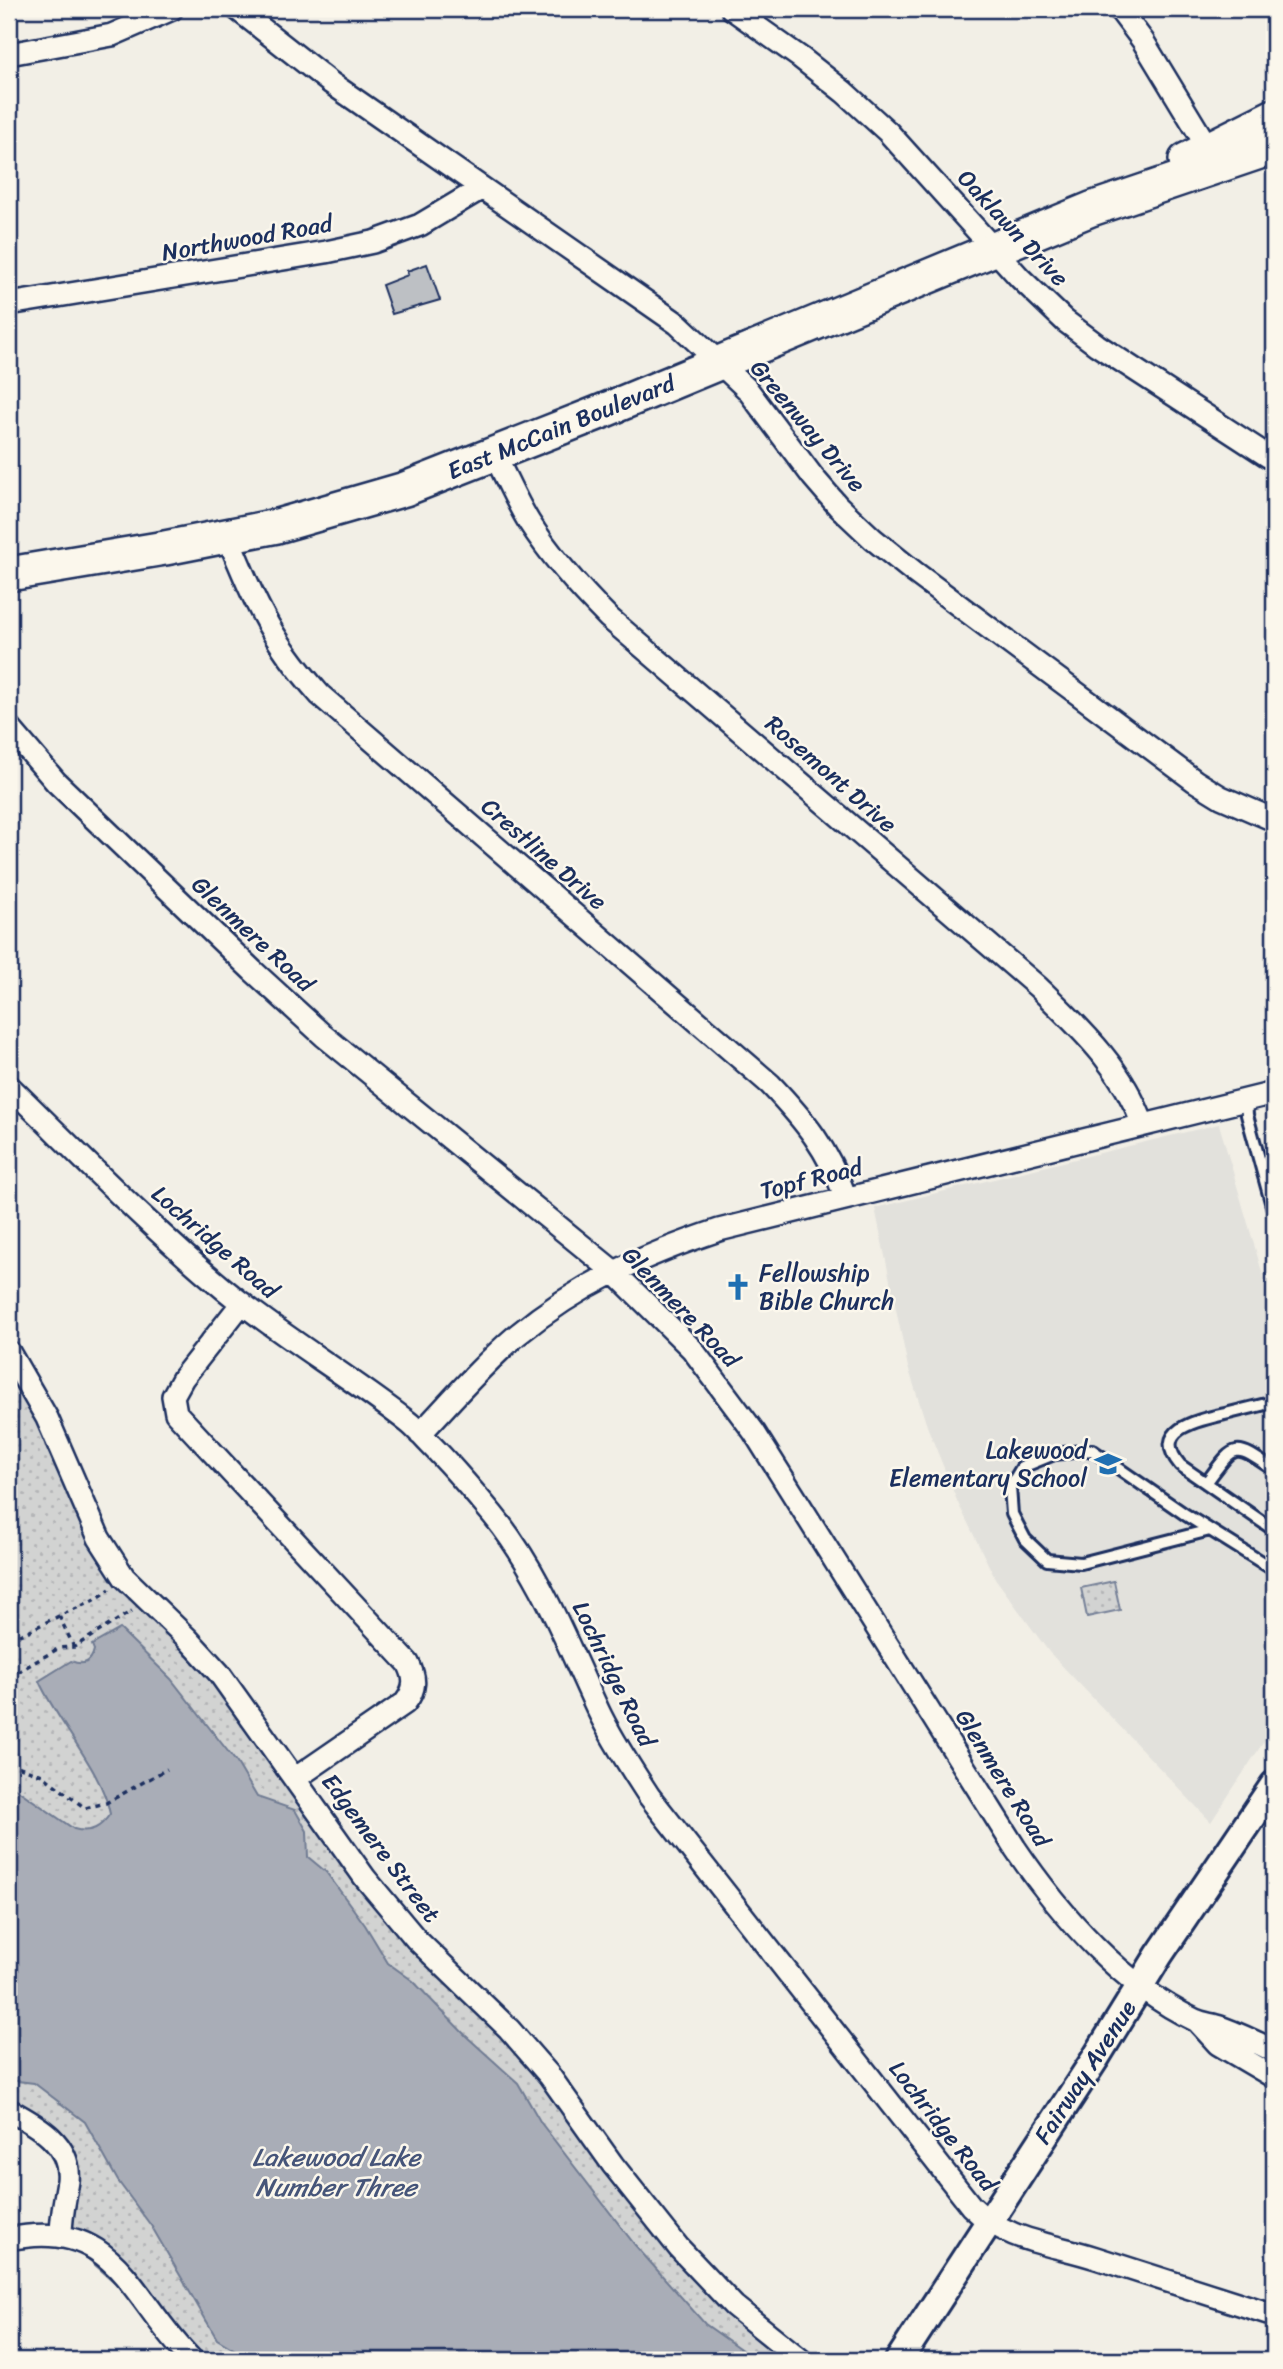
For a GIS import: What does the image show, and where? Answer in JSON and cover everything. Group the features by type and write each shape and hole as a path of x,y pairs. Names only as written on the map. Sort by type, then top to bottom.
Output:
{"main road":[{"name":"East McCain Boulevard","path":"1091,209 1274,116"},
{"name":"East McCain Boulevard","path":"9,574 227,536 347,507 405,489 720,363 1091,209 1274,147"}],"street":[{"path":"9,54 112,35 172,9"},
{"name":"Greenway Drive","path":"236,9 331,83 678,324 747,388 830,496 873,539 914,572 1195,781 1221,797 1274,820"},
{"name":"Oaklawn Drive","path":"732,9 801,58 879,124 1065,321 1097,345 1274,460"},
{"path":"1119,9 1143,41 1208,148"},
{"name":"Northwood Road","path":"9,304 373,242 419,225 482,188"},
{"name":"Rosemont Drive","path":"494,454 529,522 579,588 609,618 1038,987 1080,1028 1110,1063 1130,1092 1143,1125"},
{"name":"Crestline Drive","path":"227,536 272,631 296,667 320,695 770,1084 792,1106 829,1157 845,1198"},
{"name":"Glenmere Road","path":"9,727 56,782 314,1027 613,1271 692,1349 754,1432 1042,1888 1086,1938 1140,1985 1171,2007 1198,2021 1234,2032 1274,2050"},
{"name":"Lochridge Road","path":"9,1086 169,1240 242,1303 408,1421 450,1464 517,1547 562,1627 598,1712 649,1796 971,2206 988,2222 1018,2238 1060,2247 1274,2315"},
{"name":"Topf Road","path":"420,1434 478,1371 555,1307 613,1271 673,1245 719,1230 845,1198 1274,1093"},
{"path":"242,1303 183,1378 173,1396 176,1413 408,1663 415,1685 405,1703 296,1778"},
{"name":"Edgemere Street","path":"9,1352 47,1418 99,1538 124,1577 219,1673 296,1778 342,1847 399,1921 509,2028 549,2075 613,2165 679,2248 734,2306 801,2360"},
{"name":"Fairway Avenue","path":"899,2360 1140,1985 1274,1785"},
{"name":"Glenmere Road","path":"1198,2021 1218,2044 1274,2077"},
{"path":"9,2110 51,2136 59,2145 68,2168 61,2214 61,2235"},
{"path":"9,2239 29,2235 61,2235 78,2240 108,2256 127,2275 160,2324 192,2360"}],"lane":[{"path":"1246,1100 1247,1115 1274,1213"},
{"path":"1274,1402 1189,1422 1175,1434 1171,1443 1172,1455 1180,1465 1274,1530"},
{"path":"1210,1530 1081,1563 1047,1560 1025,1539 1012,1514 1010,1487 1023,1467 1054,1454 1092,1450 1274,1570"},
{"path":"1206,1483 1228,1454 1235,1450 1243,1450 1274,1470"}],"path":[{"path":"9,1637 24,1634 95,1601 124,1577"},
{"path":"9,1677 58,1648 74,1647 148,1601"},
{"path":"59,1616 74,1647"},
{"path":"9,1763 42,1774 85,1808 106,1803 167,1769"}],"shaded area":[{"name":"Lakewood Elementary School","path":"1219,1124 1274,1313 1274,1726 1211,1822 1049,1652 995,1578 958,1503 927,1426 908,1367 875,1208"},
{"name":"Lakewood Lake Number Three","path":"9,1367 109,1555 188,1639 365,1878 509,2028 679,2248 801,2360 203,2360 61,2235 68,2168 51,2136 9,2099"},
{"path":"1114,1581 1120,1610 1087,1617 1081,1588"}],"water":[{"name":"Lakewood Lake Number Three","path":"120,1629 171,1679 237,1763 257,1797 295,1810 307,1831 308,1857 326,1872 365,1925 388,1963 413,1981 466,2036 518,2083 541,2123 635,2245 705,2324 756,2360 252,2360 217,2339 152,2227 118,2181 85,2122 34,2083 9,2080 9,1784 74,1829 86,1831 95,1828 110,1814 106,1798 89,1764 39,1681 71,1661 86,1662 93,1654 92,1645"}],"building":[{"path":"427,264 440,300 392,314 382,285 408,275 407,271"}],"place":[{"name":"Fellowship Bible Church","path":"738,1287"},
{"name":"Lakewood Elementary School","path":"1108,1464"}]}
